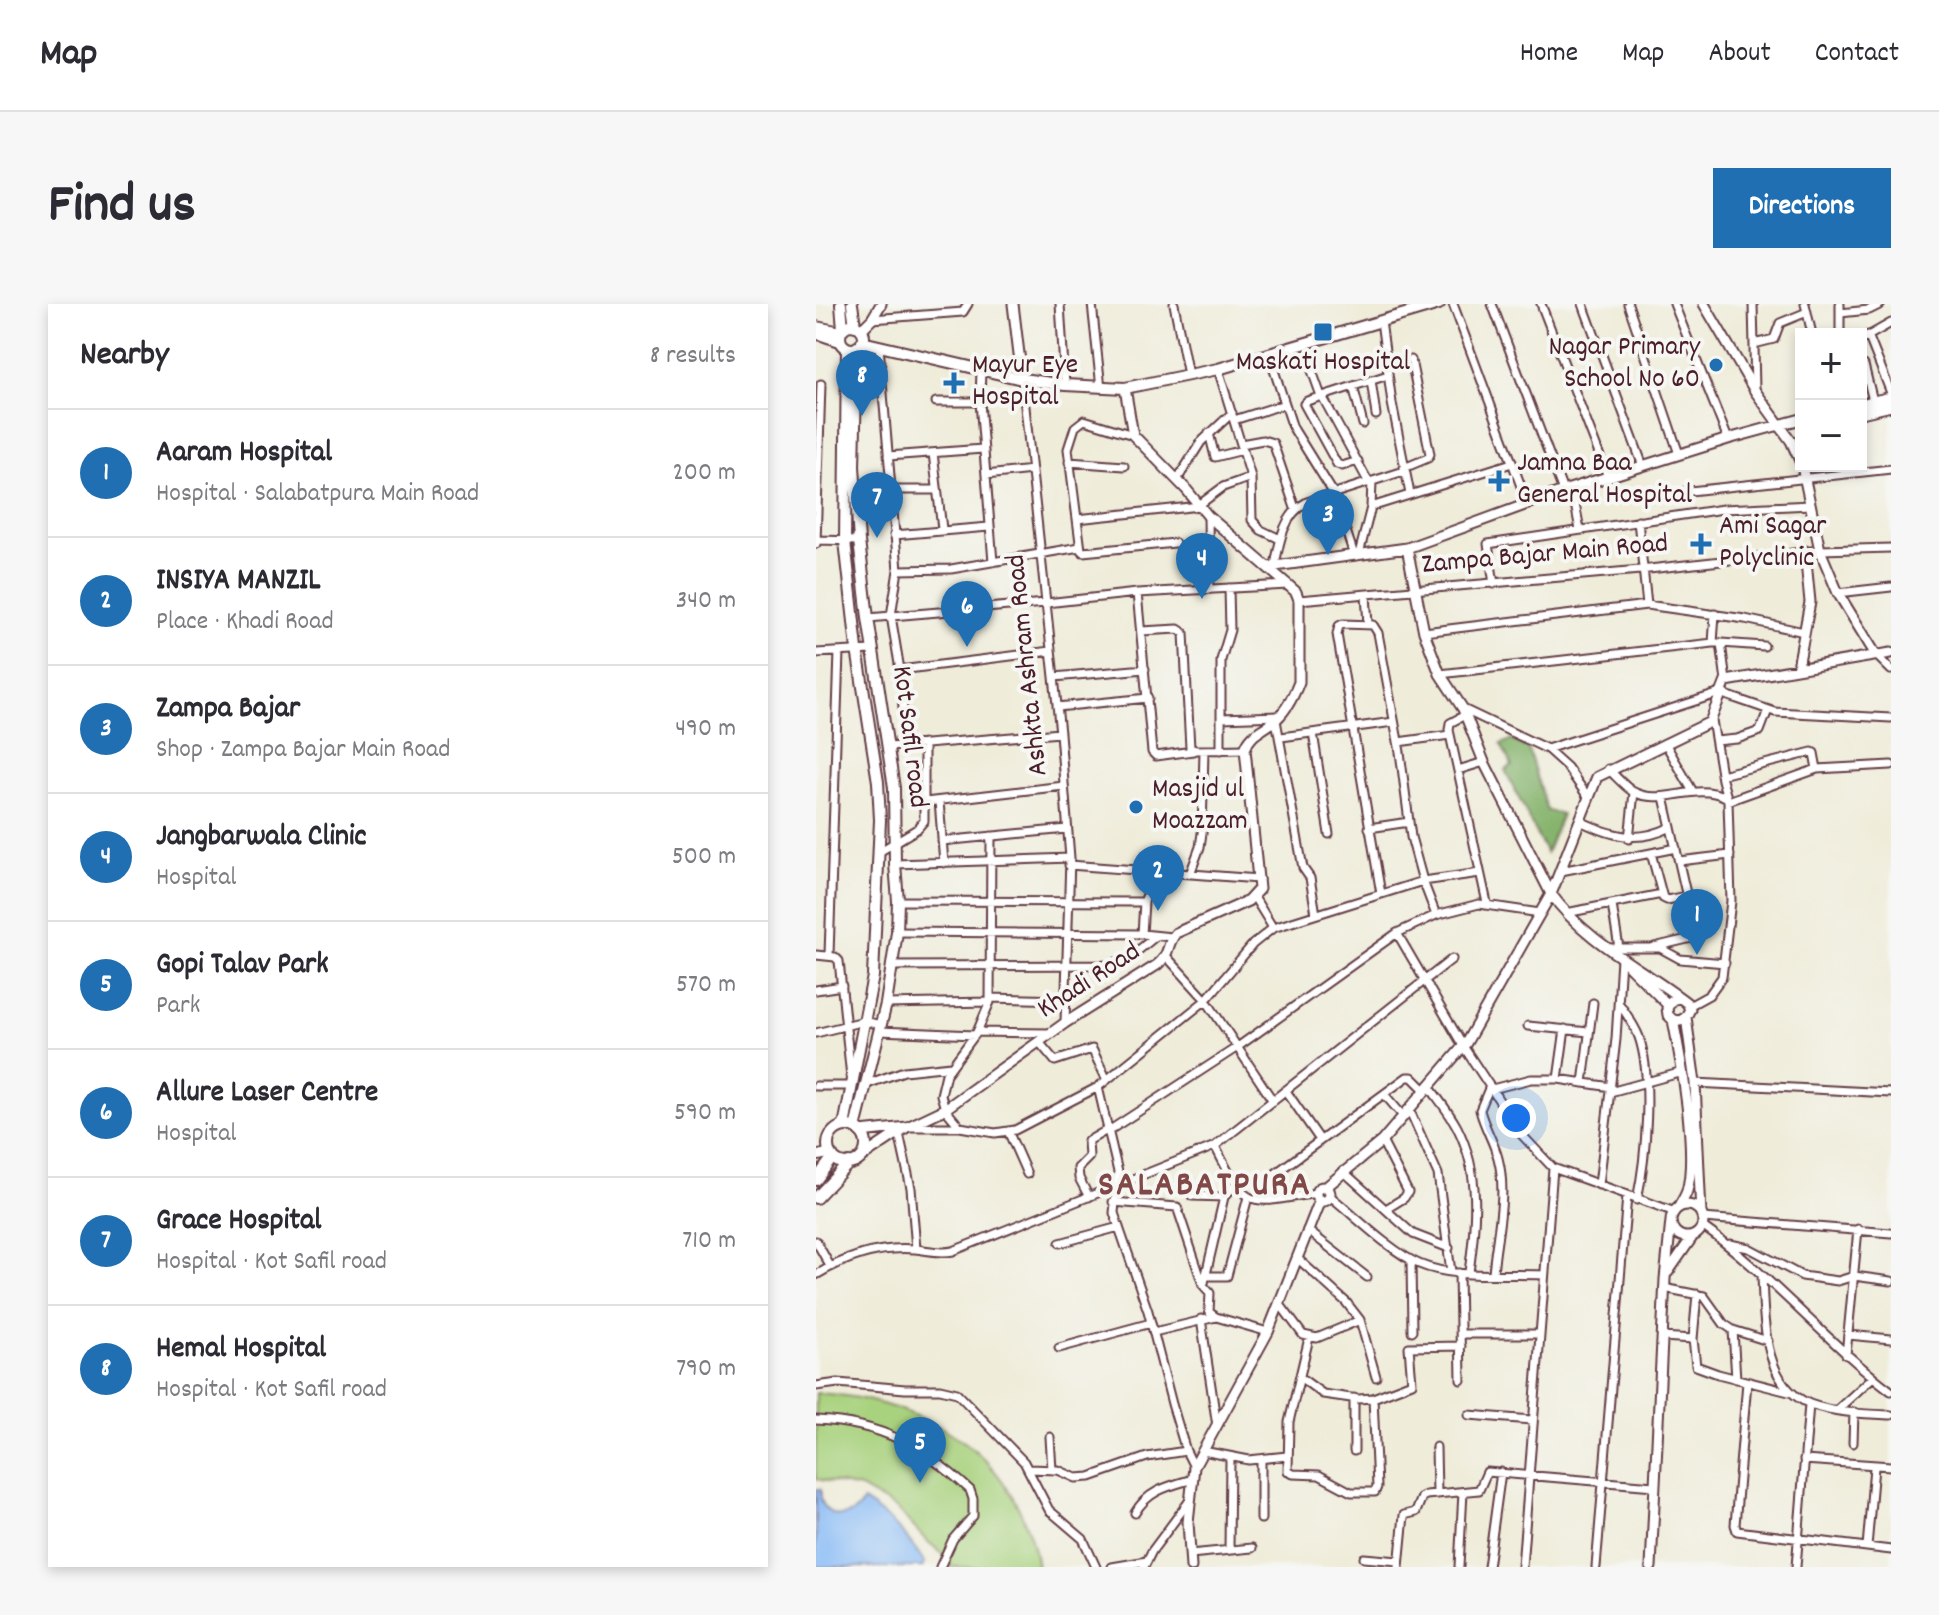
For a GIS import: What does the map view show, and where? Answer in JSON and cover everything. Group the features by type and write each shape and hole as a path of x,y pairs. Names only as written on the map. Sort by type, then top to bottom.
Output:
{"main road":[{"name":"Kot Safil road","path":"841,304 851,337 859,541 872,650 894,788 898,901 897,932 886,1004 853,1129"},
{"name":"Kot Safil road","path":"852,304 845,541 857,649 878,782 879,852 873,976 852,1084 853,1129"},
{"path":"816,327 879,346 1022,379 1125,388 1218,369 1439,304"},
{"path":"816,333 851,337"},
{"path":"816,1180 831,1155 830,1136 853,1129 865,1142 863,1154 816,1198"},
{"path":"831,1155 837,1161 854,1161"}],"street":[{"path":"851,337 872,319 881,304"},
{"path":"872,319 963,312 968,304"},
{"name":"Ashkta Ashram Road","path":"1013,304 1060,733 1070,862 1065,1023"},
{"path":"1060,304 1065,385"},
{"path":"1092,304 1101,388"},
{"path":"1174,304 1188,375"},
{"path":"1453,304 1528,505"},
{"path":"1492,304 1568,490 1580,530"},
{"path":"1541,304 1608,477"},
{"path":"1583,304 1643,466"},
{"path":"1628,304 1679,454"},
{"path":"1674,304 1728,439"},
{"path":"1705,304 1755,391 1795,449"},
{"path":"1753,304 1755,391"},
{"path":"1840,309 1869,310 1881,304"},
{"path":"1754,344 1774,339 1780,323 1806,308 1811,328"},
{"path":"1381,321 1410,494"},
{"path":"1867,336 1891,323"},
{"path":"1867,341 1891,395 1867,402"},
{"path":"879,346 898,570 891,616 900,670 906,746"},
{"path":"1269,355 1296,434 1334,494 1356,554"},
{"path":"1271,566 1295,508 1404,470 1428,458 1430,454 1411,360"},
{"path":"1311,368 1322,396 1370,482 1371,507 1356,554"},
{"path":"981,369 980,402 993,562"},
{"path":"1218,369 1251,477 1252,520 1261,530 1280,539"},
{"path":"1358,461 1339,466 1304,404 1388,375"},
{"path":"1867,377 1873,401"},
{"path":"1371,380 1376,415"},
{"path":"821,384 816,541 859,541"},
{"path":"1353,386 1363,424"},
{"path":"1125,388 1133,435"},
{"path":"936,402 980,402"},
{"path":"1177,480 1188,458 1209,433 1233,417 1285,404"},
{"path":"1867,412 1891,406"},
{"path":"1175,543 1083,552 1068,443 1081,420 1133,435 1208,516 1271,566 1296,592 1299,600 1299,682 1295,694 1277,718 1248,739 1245,749 1259,879 1259,889 1254,897 1273,928"},
{"path":"1271,566 1407,548 1568,490 1795,420"},
{"path":"1209,433 1215,457 1263,440 1273,443 1295,508"},
{"path":"888,456 983,449"},
{"path":"933,453 942,529"},
{"path":"1069,462 1124,466"},
{"path":"1371,507 1512,463"},
{"path":"1681,492 1891,469"},
{"path":"986,475 1032,470"},
{"path":"1804,472 1820,550 1838,593 1876,655 1891,670"},
{"path":"1077,519 1200,506 1223,487 1251,477"},
{"path":"890,490 937,490"},
{"path":"1494,584 1488,544 1723,509 1811,505"},
{"path":"1208,516 1209,588"},
{"path":"1638,521 1647,605"},
{"path":"894,535 989,527"},
{"path":"898,570 943,570 1080,547"},
{"path":"1407,548 1424,632 1440,674 1464,712 1484,762 1551,894 1565,914 1605,948 1622,956 1689,1006"},
{"name":"Zampa Bajar Main Road","path":"1299,600 1644,570 1805,551 1891,548"},
{"path":"1798,667 1810,602 1805,551"},
{"path":"868,618 1137,593 1288,585"},
{"path":"1838,593 1891,587"},
{"path":"1221,750 1221,660 1230,630 1229,588"},
{"path":"1137,593 1154,755 1245,749"},
{"path":"1366,595 1368,624"},
{"path":"1424,632 1647,605 1715,614 1804,632"},
{"path":"1664,1283 1702,1219 1695,1083 1686,1017 1689,1006 1717,987 1725,963 1731,901 1728,799 1712,720 1726,681 1717,643 1715,614"},
{"path":"1381,894 1337,629 1343,624 1373,625 1378,633 1409,822 1423,881 1436,915"},
{"path":"1141,631 1178,629 1184,633 1188,744 1190,748 1200,750"},
{"path":"1440,674 1717,643 1764,646"},
{"path":"816,653 872,650"},
{"path":"900,670 1051,651"},
{"path":"829,955 839,652"},
{"path":"1726,681 1891,653"},
{"path":"1054,677 1145,669"},
{"path":"1547,749 1720,693 1768,710 1891,718"},
{"path":"1057,707 1148,698"},
{"path":"1716,741 1737,739 1760,731 1768,710"},
{"path":"1464,712 1450,723 1450,735 1487,903"},
{"path":"1464,712 1547,749 1567,767 1588,797"},
{"path":"1221,718 1277,718"},
{"path":"1277,718 1303,868 1310,878 1316,914"},
{"path":"1191,1567 1188,1522 1194,1467 1268,1332 1323,1194 1343,1171 1382,1141 1463,1046 1551,894 1597,777 1712,720"},
{"path":"1281,737 1394,722"},
{"path":"889,747 1060,733"},
{"path":"1313,733 1329,834"},
{"path":"1398,742 1450,735"},
{"path":"1665,743 1692,790"},
{"path":"879,852 921,825 925,802 924,744"},
{"path":"1190,874 1202,833 1200,750"},
{"path":"1721,775 1812,752 1817,769"},
{"path":"1458,770 1484,762"},
{"path":"1608,769 1634,792 1664,797 1703,790 1728,799 1817,769 1891,765"},
{"path":"925,802 1064,786"},
{"path":"1629,839 1634,792"},
{"path":"1622,956 1696,937 1664,797"},
{"path":"939,801 944,863"},
{"path":"1580,821 1629,839 1657,834 1671,827"},
{"path":"1369,828 1409,822"},
{"path":"942,841 1067,829"},
{"path":"960,1127 945,1109 942,1089 951,1066 976,1034 990,1000 991,836"},
{"path":"1561,871 1676,848"},
{"path":"1651,853 1662,894 1667,900 1687,896"},
{"path":"1679,861 1730,855"},
{"path":"895,864 1070,862 1259,879"},
{"path":"1142,934 1144,902 1156,872"},
{"path":"853,1129 960,1127 978,1132 1008,1131 1029,1125 1107,1080 1206,1000 1253,944 1273,928 1423,881 1480,873"},
{"path":"1565,914 1662,894"},
{"name":"Khadi Road","path":"854,1161 903,1130 945,1109 1050,1033 1167,957 1176,933 1254,897"},
{"path":"898,901 1144,902"},
{"path":"1089,1197 1079,1178 1078,1168 1089,1157 1088,1141 1239,1046 1397,933 1436,915 1487,903 1540,913"},
{"path":"1599,1185 1622,956 1612,905"},
{"path":"897,932 1142,934 1172,937"},
{"path":"1397,933 1463,1046 1522,1135 1553,1168 1675,1214 1693,1207 1846,1355 1891,1391"},
{"path":"891,966 1109,965 1122,961 1157,935"},
{"path":"1654,947 1680,959 1725,963"},
{"path":"816,955 829,955 839,961 852,1084 816,1086"},
{"path":"1622,956 1668,1005"},
{"path":"1167,957 1206,1000 1273,1101"},
{"path":"816,1275 865,1252 916,1249 939,1253 953,1251 1215,1146 1452,959"},
{"path":"816,990 842,986"},
{"path":"1654,1567 1654,1486 1664,1283 1675,1214 1687,1190 1689,1175 1683,1072 1673,1020 1667,1012 1672,1000 1679,998"},
{"path":"886,1004 1065,1000"},
{"path":"1583,1083 1593,1003"},
{"path":"1619,1003 1642,1048 1644,1154 1637,1200"},
{"path":"1673,1020 1680,1021 1686,1017"},
{"path":"816,1033 864,1021 880,1028 976,1034 1050,1033"},
{"path":"1528,1026 1589,1032"},
{"path":"1558,1079 1565,1029"},
{"path":"1039,1042 1055,1061 1092,1049 1107,1080"},
{"path":"867,1084 904,1071 951,1066"},
{"path":"1491,1088 1531,1079 1558,1079 1611,1089 1683,1072"},
{"path":"1276,1173 1409,1076 1427,1088 1456,1124 1472,1166 1476,1229 1469,1272"},
{"path":"1695,1083 1891,1093"},
{"path":"1098,1087 1118,1172 1113,1202 1119,1227 1154,1332 1186,1451 1194,1467"},
{"path":"1491,1088 1480,1110 1501,1175 1493,1273"},
{"path":"1286,1091 1320,1140"},
{"path":"1384,1094 1406,1112 1438,1174 1455,1273 1461,1334 1461,1380"},
{"path":"903,1130 916,1249"},
{"path":"1008,1131 1027,1174"},
{"path":"1382,1141 1408,1192 1386,1209"},
{"path":"1215,1146 1235,1185 1248,1197 1265,1201 1323,1194 1411,1260 1455,1273 1543,1275"},
{"path":"816,1156 831,1155"},
{"path":"1522,1567 1553,1168"},
{"path":"1343,1171 1413,1234 1449,1248"},
{"path":"1203,1285 1224,1197 1235,1185"},
{"path":"1192,1196 1224,1197"},
{"path":"1596,1567 1627,1196"},
{"path":"1206,1276 1227,1276 1248,1197"},
{"path":"1113,1202 1177,1207 1203,1285 1212,1296 1209,1312 1216,1317 1268,1332"},
{"path":"1675,1214 1678,1234 1693,1236"},
{"path":"1702,1219 1891,1233"},
{"path":"1060,1243 1119,1227"},
{"path":"1846,1355 1858,1229"},
{"path":"1307,1230 1367,1277"},
{"path":"816,1241 830,1266"},
{"path":"1728,1244 1749,1248 1802,1276 1838,1281 1854,1276 1891,1281"},
{"path":"1297,1258 1346,1302 1360,1320 1376,1377"},
{"path":"1411,1260 1412,1331"},
{"path":"1762,1275 1768,1341 1781,1380 1790,1392"},
{"path":"1664,1283 1710,1301 1724,1324 1733,1330 1768,1341"},
{"path":"1697,1294 1693,1339 1696,1366 1790,1392 1809,1404 1891,1415"},
{"path":"1279,1303 1303,1335 1309,1338 1317,1338 1360,1320"},
{"path":"1154,1332 1216,1317"},
{"path":"1201,1319 1217,1426"},
{"path":"1059,1348 1151,1323"},
{"path":"1733,1330 1736,1379"},
{"path":"1461,1334 1539,1334"},
{"path":"1848,1335 1891,1339"},
{"path":"1662,1337 1693,1339"},
{"path":"1309,1338 1289,1422 1287,1456 1291,1473 1319,1475 1351,1492 1375,1492 1373,1398"},
{"path":"1301,1378 1323,1394 1373,1398 1412,1383 1409,1347 1461,1346"},
{"path":"1838,1409 1873,1377"},
{"path":"1747,1382 1737,1531 1891,1550"},
{"path":"816,1386 838,1383 940,1389 957,1393 988,1422 1029,1469 1049,1510 1083,1539 1096,1567"},
{"path":"1354,1398 1354,1451"},
{"path":"1796,1567 1809,1404"},
{"path":"1853,1443 1854,1412"},
{"path":"1469,1415 1532,1420"},
{"path":"816,1420 861,1425 902,1439 945,1467 970,1490 973,1516 953,1539 940,1567"},
{"path":"1050,1437 1052,1470"},
{"path":"1436,1447 1437,1494"},
{"path":"1029,1469 1052,1470 1076,1478 1090,1477 1135,1460 1186,1451"},
{"path":"1203,1451 1230,1459 1261,1460 1287,1456"},
{"path":"1229,1550 1230,1459"},
{"path":"1261,1460 1261,1519"},
{"path":"1804,1460 1891,1466"},
{"path":"1867,1547 1874,1467"},
{"path":"1364,1558 1399,1564 1404,1515 1419,1509 1422,1497 1482,1488 1487,1472 1654,1486"},
{"path":"1488,1567 1501,1472"},
{"path":"1135,1513 1145,1498 1193,1479"},
{"path":"1459,1567 1463,1492"},
{"path":"1112,1567 1146,1564 1190,1500"},
{"path":"1190,1554 1252,1548"}],"green space":[{"path":"1511,740 1528,749 1547,811 1562,814 1546,853 1505,770 1512,766 1501,744"},
{"path":"816,1393 883,1404 928,1421 968,1445 994,1470 1012,1495 1031,1538 1037,1567 949,1567 951,1561 897,1509 860,1488 816,1479"}],"water":[{"path":"816,1489 821,1489 824,1506 836,1515 851,1514 863,1501 873,1508 905,1536 925,1563 923,1567 816,1567"}],"place":[{"name":"Maskati Hospital","path":"1323,332"},
{"name":"Nagar Primary School No 60","path":"1716,365"},
{"name":"Mayur Eye Hospital","path":"954,383"},
{"name":"Hemal Hospital","path":"862,416"},
{"name":"Jamna Baa General Hospital","path":"1499,481"},
{"name":"Grace Hospital","path":"877,538"},
{"name":"Ami Sagar Polyclinic","path":"1701,544"},
{"name":"Zampa Bajar","path":"1328,555"},
{"name":"Jangbarwala Clinic","path":"1202,599"},
{"name":"Allure Laser Centre","path":"967,647"},
{"name":"Masjid ul Moazzam","path":"1136,807"},
{"name":"INSIYA MANZIL","path":"1158,911"},
{"name":"Aaram Hospital","path":"1697,955"},
{"name":"Gopi Talav Park","path":"920,1483"}],"district":[{"name":"SALABATPURA","path":"1205,1187"}]}
